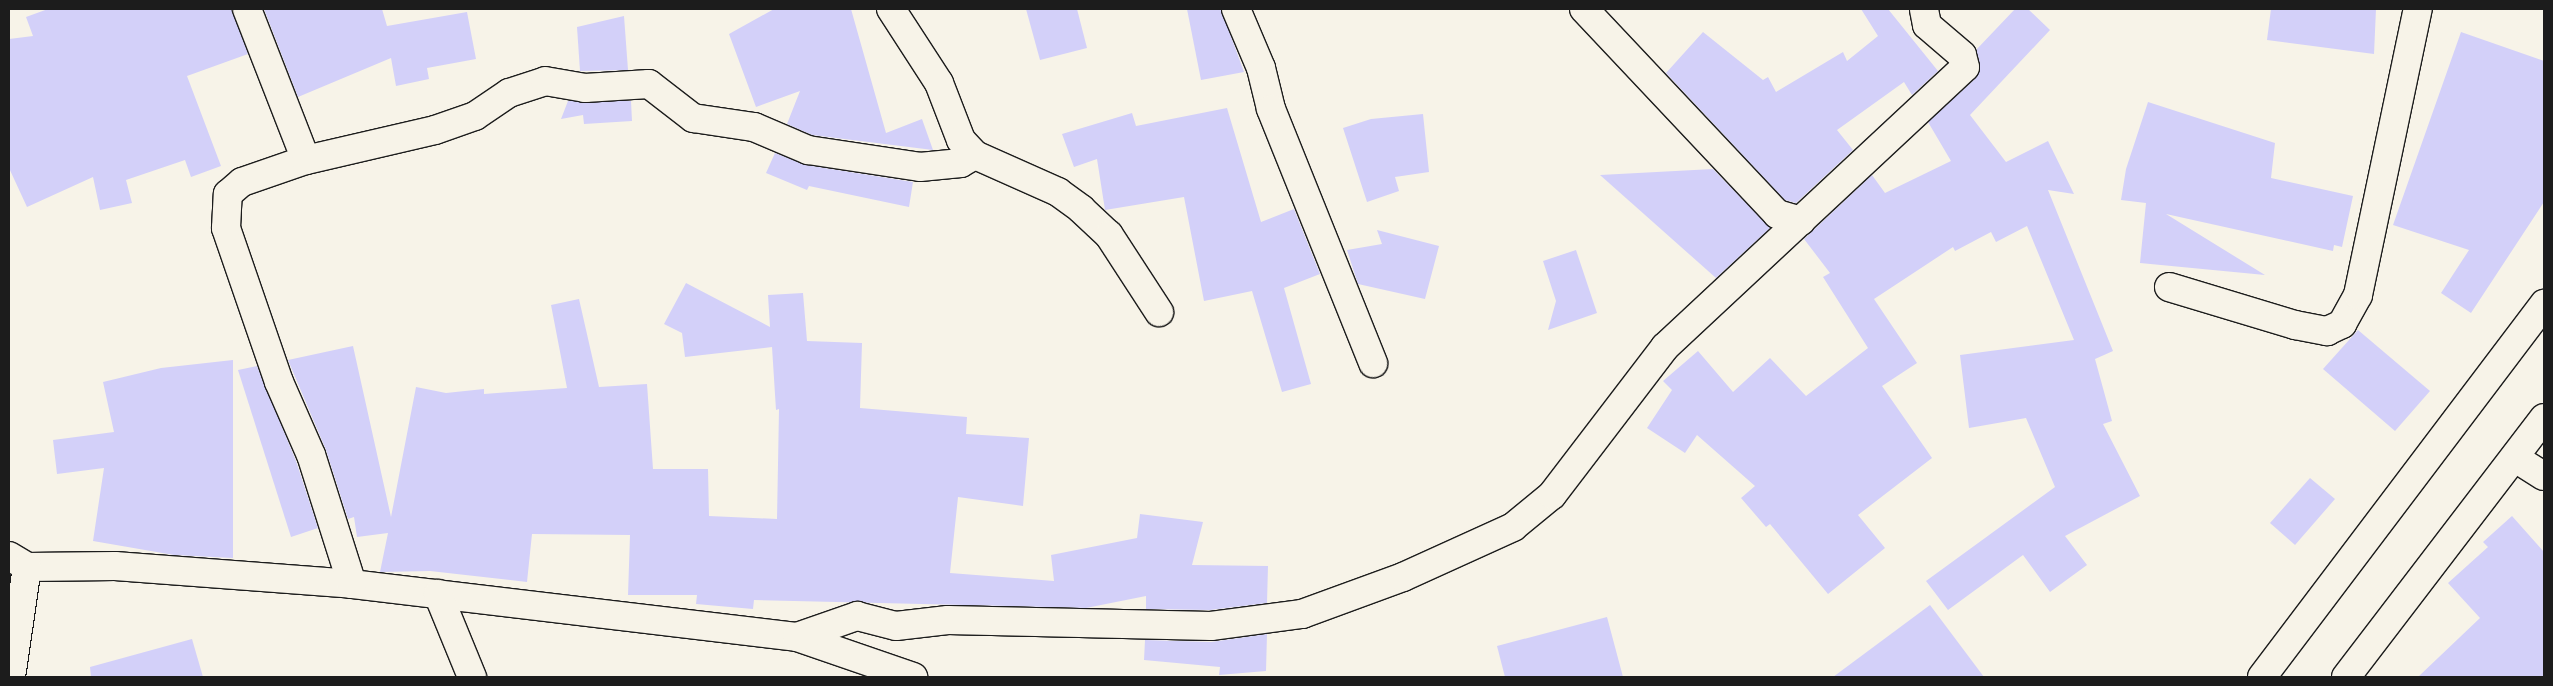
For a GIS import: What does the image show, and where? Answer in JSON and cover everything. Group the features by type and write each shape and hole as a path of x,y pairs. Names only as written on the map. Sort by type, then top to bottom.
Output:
{"street":[{"path":"247,9 306,160"},
{"path":"894,9 939,83 961,140 975,154 1058,192 1081,209 1109,235 1159,312"},
{"path":"1236,9 1261,68 1271,109 1373,363"},
{"path":"1584,9 1777,214 1801,221"},
{"path":"798,637 857,616 896,626 948,620 1211,626 1302,614 1403,577 1513,527 1552,495 1665,347 1965,68 1962,55 1927,25 1924,9"},
{"path":"2169,287 2295,325 2327,331 2342,324 2358,295 2418,9"},
{"path":"352,584 311,455 276,374 225,222 228,194 242,182 306,160 435,130 475,116 509,93 544,81 585,88 649,84 693,118 754,127 808,150 920,167 962,163 975,154"},
{"path":"2262,677 2544,304"},
{"path":"2346,677 2544,418"},
{"path":"2515,458 2544,476"},
{"path":"11,677 18,562 115,566 352,584 798,637 913,677"},
{"path":"438,594 472,677"}],"building":[{"path":"48,9 232,9 248,54 187,76 221,166 191,177 185,160 126,180 132,203 100,210 93,177 27,207 9,168 9,39 33,36 26,17"},
{"path":"264,9 382,9 387,26 467,12 476,59 427,68 429,79 396,86 391,58 298,97"},
{"path":"774,9 851,9 886,133 922,119 933,150 812,135 787,124 800,91 756,107 729,34"},
{"path":"1026,9 1077,9 1087,48 1040,60"},
{"path":"1187,9 1221,9 1244,72 1201,80"},
{"path":"1861,9 1888,9 1938,71 1912,95 1904,82 1837,130 1853,150 1796,203 1785,200 1666,73 1703,32 1763,80 1768,77 1776,92 1843,52 1847,61 1878,36"},
{"path":"2015,9 2028,9 2050,30 1970,115 2006,162 2048,141 2074,194 2048,190 2113,351 2095,359 2112,421 2103,424 2140,496 2065,536 2087,565 2050,592 2023,555 1948,610 1926,581 2055,487 2026,418 1969,428 1960,355 2074,340 2027,226 1996,242 1991,232 1955,251 1953,247 1874,299 1917,363 1882,386 1932,458 1858,515 1885,548 1828,594 1770,524 1766,527 1741,498 1755,486 1697,435 1685,453 1647,428 1672,390 1663,381 1698,351 1733,392 1770,358 1806,396 1868,348 1823,277 1830,273 1804,239 1872,175 1885,193 1951,161 1928,122 1976,78 1980,64 1976,50"},
{"path":"2271,9 2376,9 2374,54 2267,40"},
{"path":"624,16 628,70 580,71 577,27"},
{"path":"2461,32 2544,61 2544,202 2471,313 2441,293 2469,250 2393,225"},
{"path":"568,101 631,101 632,121 584,124 583,115 561,119"},
{"path":"2148,102 2275,143 2271,178 2353,196 2342,247 2334,245 2333,251 2166,214 2265,275 2140,263 2146,203 2121,200 2126,169"},
{"path":"1227,108 1261,222 1294,209 1320,274 1284,288 1311,384 1282,392 1252,291 1204,301 1184,197 1105,210 1097,159 1074,167 1062,134 1132,113 1136,126"},
{"path":"1423,114 1429,172 1395,177 1399,191 1367,202 1343,128 1371,119"},
{"path":"775,153 806,165 913,182 909,207 809,186 807,190 766,173"},
{"path":"1713,169 1770,228 1716,278 1600,175"},
{"path":"1377,230 1439,246 1425,299 1358,284 1347,250 1382,244"},
{"path":"1576,250 1597,313 1548,330 1556,301 1543,261"},
{"path":"686,283 770,327 768,295 803,293 807,341 862,343 860,408 967,417 966,434 1029,438 1023,506 958,497 950,573 1054,581 1051,555 1137,538 1140,514 1203,522 1192,565 1268,566 1267,603 1210,610 1146,609 1146,596 1086,608 754,600 753,609 696,604 697,595 628,595 630,535 532,534 527,582 430,571 380,572 388,533 357,537 354,517 348,519 326,450 288,360 353,346 391,517 416,387 446,393 484,389 484,394 567,388 551,305 579,299 599,387 647,384 653,469 708,469 709,516 777,519 779,409 776,410 772,347 685,357 682,333 664,324"},
{"path":"2358,330 2430,391 2395,431 2323,369"},
{"path":"233,360 233,558 174,555 93,541 104,468 57,474 53,440 114,432 103,382 161,368"},
{"path":"257,366 296,461 318,528 291,537 238,370"},
{"path":"2310,478 2335,499 2295,545 2270,523"},
{"path":"2512,516 2544,552 2544,677 2418,677 2480,618 2448,583 2488,547 2483,542"},
{"path":"1930,605 1984,677 1833,677"},
{"path":"1607,617 1623,677 1505,677 1497,646"},
{"path":"1267,634 1266,671 1219,675 1220,667 1144,660 1145,640 1211,642"},
{"path":"192,639 203,677 91,677 90,667"}]}
